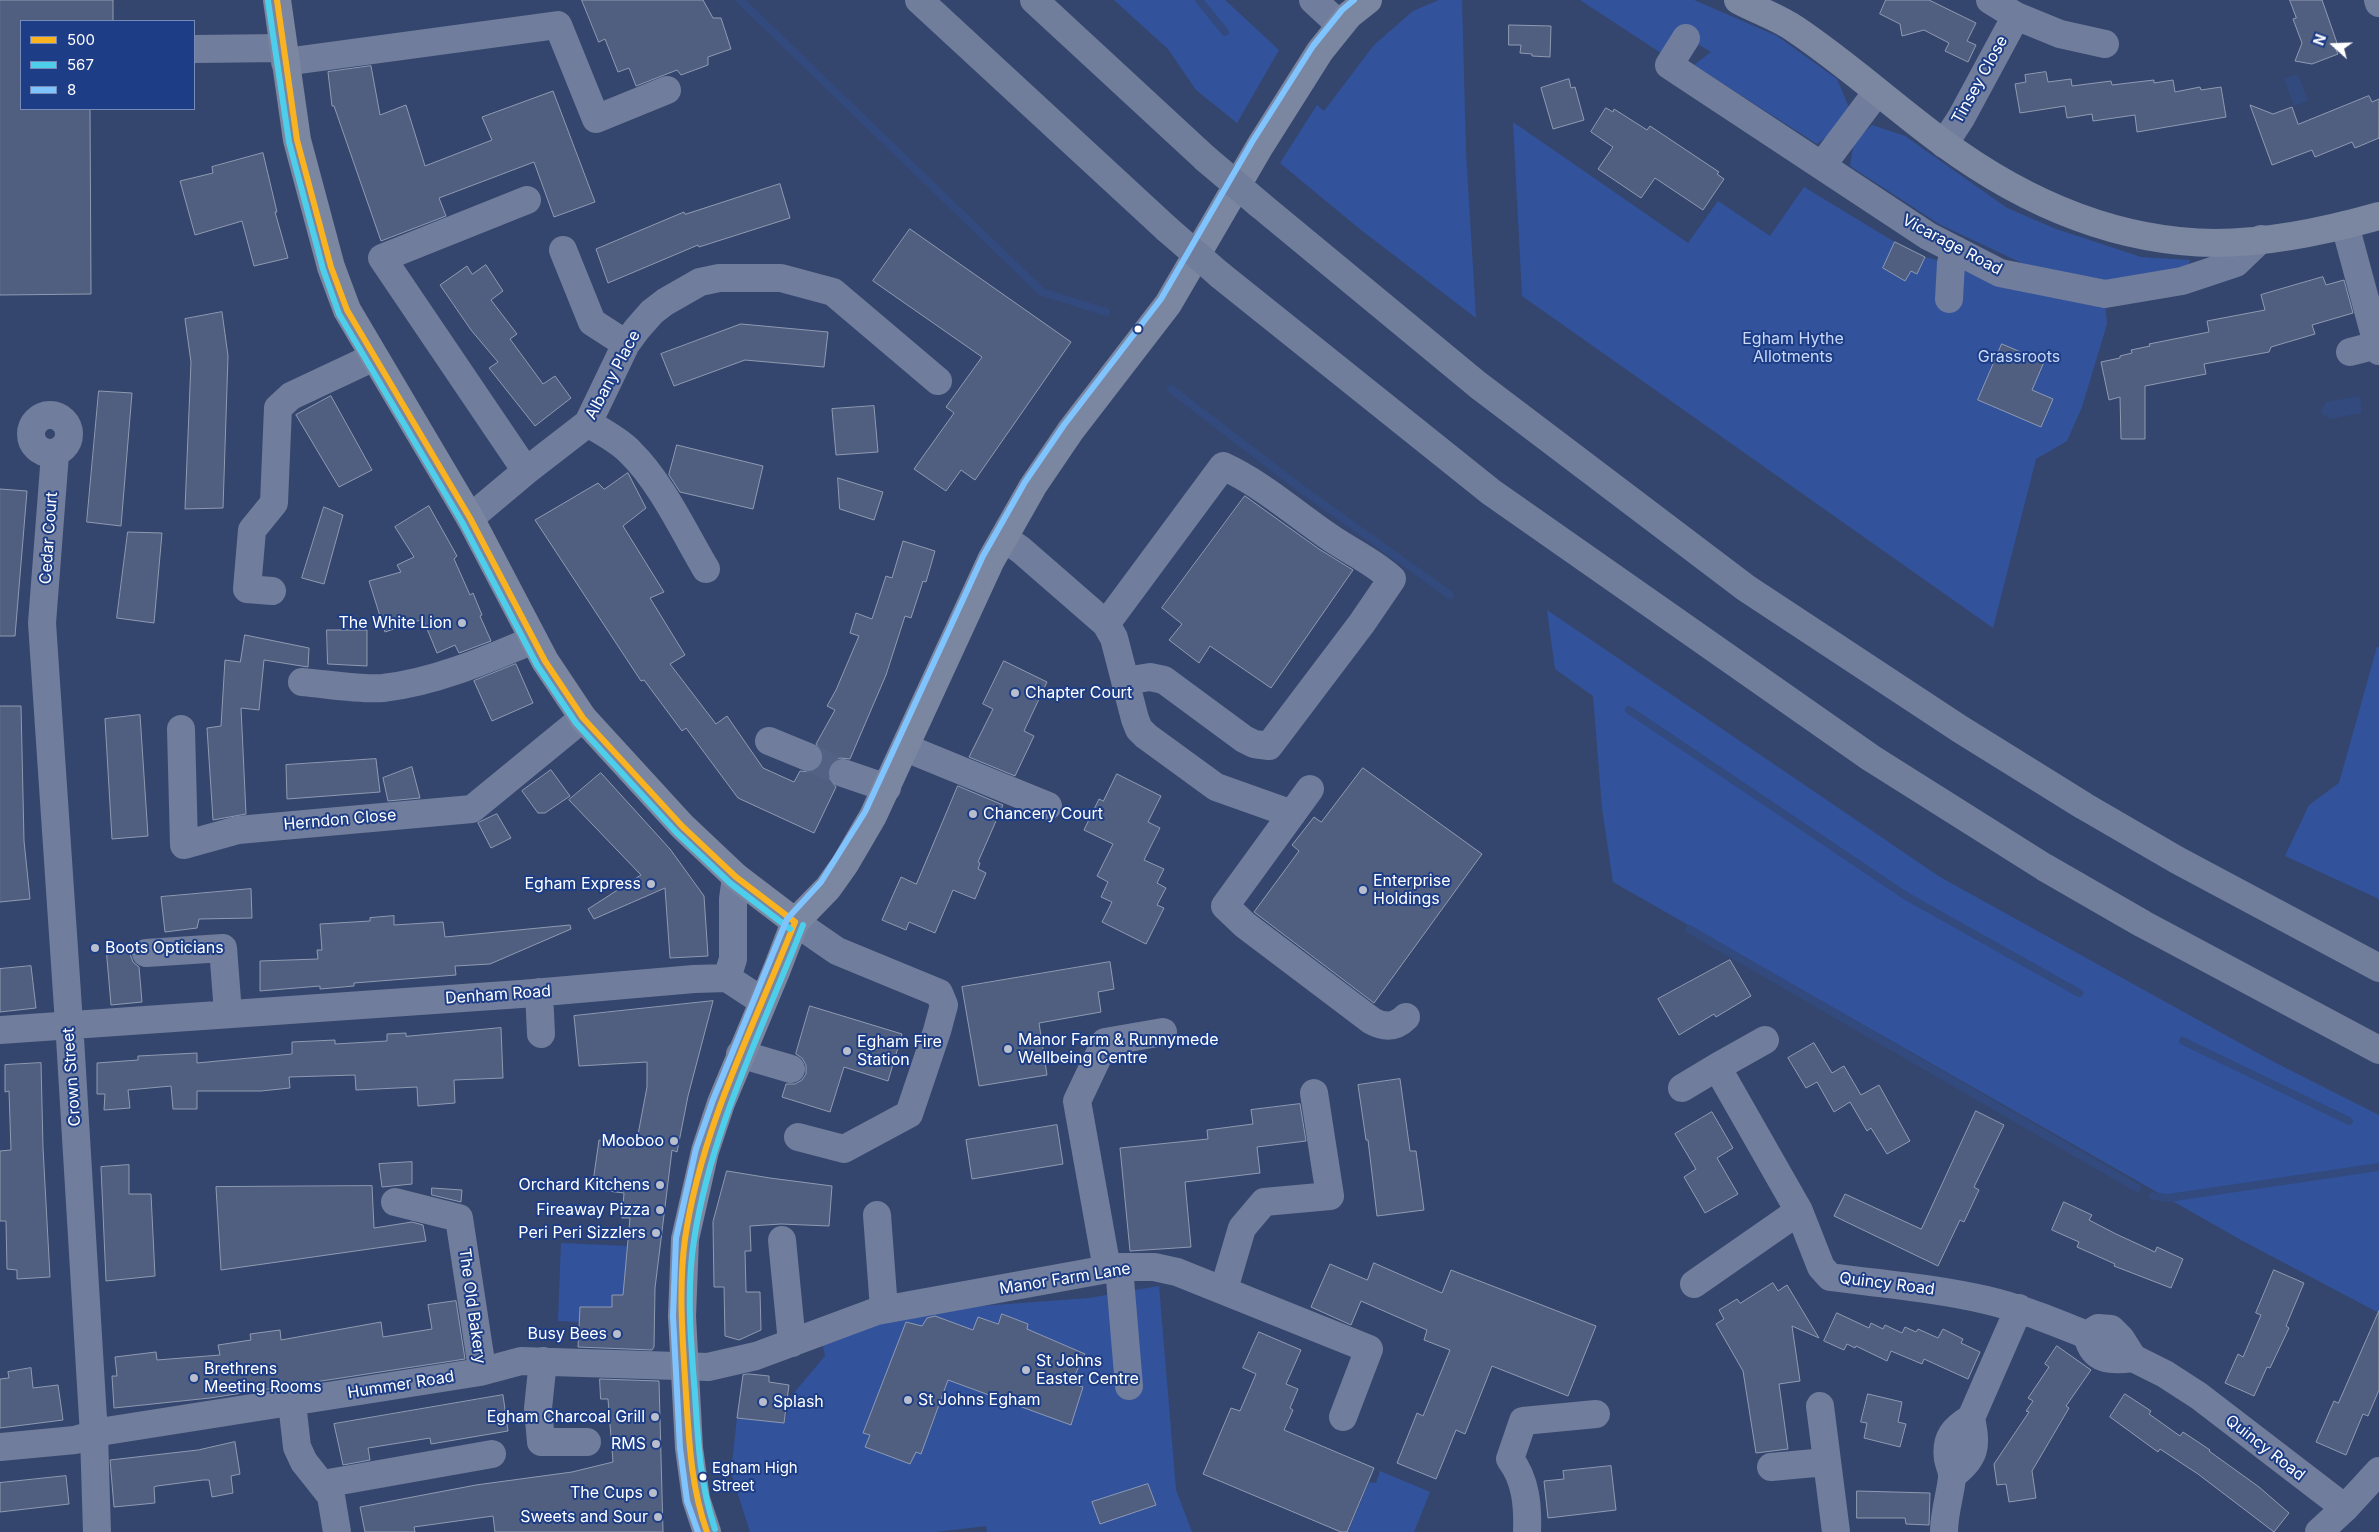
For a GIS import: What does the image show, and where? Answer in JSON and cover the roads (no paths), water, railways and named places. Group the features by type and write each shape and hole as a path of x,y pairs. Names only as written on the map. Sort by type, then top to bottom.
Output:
{"highway":[{"path":"919,0 1166,229 1220,275 1491,492 1871,758 2036,862 2143,924 2379,1050"},
{"path":"1034,0 1206,159 1478,385 1746,588 1960,729 2177,860 2379,968"}],"main road":[{"path":"278,0 297,140 330,266 347,310 470,518 533,640 583,718 682,826 736,877 795,922"},
{"path":"707,1532 691,1474 682,1316 685,1240 705,1151 721,1103 795,922 828,888 845,864 887,788 991,560 1033,486 1071,430 1168,304 1268,132 1320,51 1340,25 1368,0"},
{"path":"1738,0 1794,28 1944,144 1990,175 2036,201 2099,226 2159,238 2215,243 2261,239 2345,225 2379,216"}],"street":[{"path":"1313,0 1340,25"},
{"path":"1990,0 2016,16 2060,34 2104,44"},
{"name":"Tinsey Close","path":"1944,144 1961,118 2016,16"},
{"path":"195,49 284,55 558,25 596,119 667,90"},
{"name":"Vicarage Road","path":"1686,38 1670,65 1823,164 1900,217 2000,273 2086,294 2104,294 2182,281 2236,263 2261,239"},
{"path":"1823,164 1877,92"},
{"path":"526,471 382,258 527,200"},
{"path":"2345,225 2378,348 2350,352"},
{"path":"563,250 592,322 626,344"},
{"path":"1950,299 1950,263 1956,250"},
{"name":"Albany Place","path":"470,518 588,423 626,344 652,312 680,293 709,280 719,278 781,278 832,292 938,380"},
{"path":"272,591 247,589 252,530 274,503 278,408 291,396 374,357"},
{"path":"588,423 629,450 643,466 706,569"},
{"name":"Cedar Court","path":"42,623 55,454"},
{"path":"1106,624 1223,466 1249,478 1329,537 1381,569 1392,579 1268,746 1254,744 1244,738 1164,680 1150,677 1125,681"},
{"path":"1004,538 1021,550 1106,624 1114,638 1135,719 1139,729 1146,736 1216,787 1292,814"},
{"name":"Crown Street","path":"42,623 69,1025 94,1435 98,1532"},
{"path":"302,682 381,688 415,682 460,669 533,640"},
{"name":"Herndon Close","path":"181,729 184,845 238,830 472,809 583,718"},
{"path":"769,741 808,757"},
{"path":"906,748 1048,806"},
{"path":"842,773 887,788"},
{"path":"1310,789 1225,906 1245,925 1372,1021 1379,1025 1393,1025 1406,1017"},
{"path":"736,877 733,899 733,959 727,978 762,1001"},
{"path":"795,922 837,951 939,993 944,1005 932,1049 910,1114 844,1149 798,1137"},
{"path":"146,953 223,948 228,1013"},
{"name":"Denham Road","path":"0,1030 727,978"},
{"path":"539,992 541,1034"},
{"path":"1129,1386 1113,1268 1077,1101 1105,1042 1163,1032"},
{"path":"1682,1088 1765,1040"},
{"path":"740,1054 791,1069"},
{"name":"Quincy Road","path":"1717,1067 1799,1211 1821,1267 1830,1277 1948,1292 2018,1308 2087,1334 2090,1347 2100,1356 2114,1361 2133,1358 2165,1374 2199,1396 2345,1508"},
{"path":"1224,1290 1242,1228 1264,1202 1330,1196 1314,1093"},
{"name":"The Old Bakery","path":"395,1202 459,1218 467,1238 481,1362 480,1372"},
{"path":"1694,1284 1799,1211"},
{"path":"877,1215 884,1309"},
{"path":"782,1240 792,1342"},
{"name":"Manor Farm Lane","path":"684,1365 708,1367 756,1356 884,1309 1113,1268 1154,1268 1177,1272 1368,1349 1343,1417"},
{"path":"1944,1532 1944,1519 1952,1476 1967,1463 1973,1453 1975,1436 1971,1418 2018,1308"},
{"name":"Hummer Road","path":"0,1448 75,1440 94,1435 480,1372 521,1361 684,1365"},
{"path":"543,1362 538,1408 541,1442 587,1442"},
{"path":"292,1402 297,1446 300,1455 331,1496 337,1532"},
{"path":"1820,1406 1836,1532"},
{"path":"1527,1532 1528,1512 1521,1473 1510,1459 1522,1421 1596,1414"},
{"path":"323,1484 492,1454"},
{"path":"1772,1467 1826,1462"},
{"path":"2319,1532 2345,1508 2379,1470"}],"waterway":[{"path":"740,0 1042,292 1106,312"},
{"path":"1199,0 1225,32"},
{"path":"1171,389 1303,490 1450,595"},
{"path":"1629,710 1906,896 2079,993"},
{"path":"1689,929 2137,1188"},
{"path":"2183,1041 2349,1121"},
{"path":"2153,1196 2168,1198 2379,1167"}],"tunnel":[{"path":"808,757 843,773"}],"place":[{"name":"The White Lion","path":"462,623"},
{"name":"Chapter Court","path":"1015,693"},
{"name":"Chancery Court","path":"973,814"},
{"name":"Egham Express","path":"651,884"},
{"name":"Enterprise Holdings","path":"1363,890"},
{"name":"Boots Opticians","path":"95,948"},
{"name":"Manor Farm & Runnymede Wellbeing Centre","path":"1008,1049"},
{"name":"Egham Fire Station","path":"847,1051"},
{"name":"Mooboo","path":"674,1141"},
{"name":"Orchard Kitchens","path":"660,1185"},
{"name":"Fireaway Pizza","path":"660,1210"},
{"name":"Peri Peri Sizzlers","path":"656,1233"},
{"name":"Busy Bees","path":"617,1334"},
{"name":"St Johns Easter Centre","path":"1026,1370"},
{"name":"Brethrens Meeting Rooms","path":"194,1378"},
{"name":"St Johns Egham","path":"908,1400"},
{"name":"Splash","path":"763,1402"},
{"name":"Egham Charcoal Grill","path":"655,1417"},
{"name":"RMS","path":"656,1444"},
{"name":"Egham High Street","path":"703,1477"},
{"name":"The Cups","path":"653,1493"},
{"name":"Sweets and Sour","path":"658,1517"}],"park label":[{"name":"Egham Hythe Allotments","path":"1793,348"},
{"name":"Grassroots","path":"2019,357"}]}
